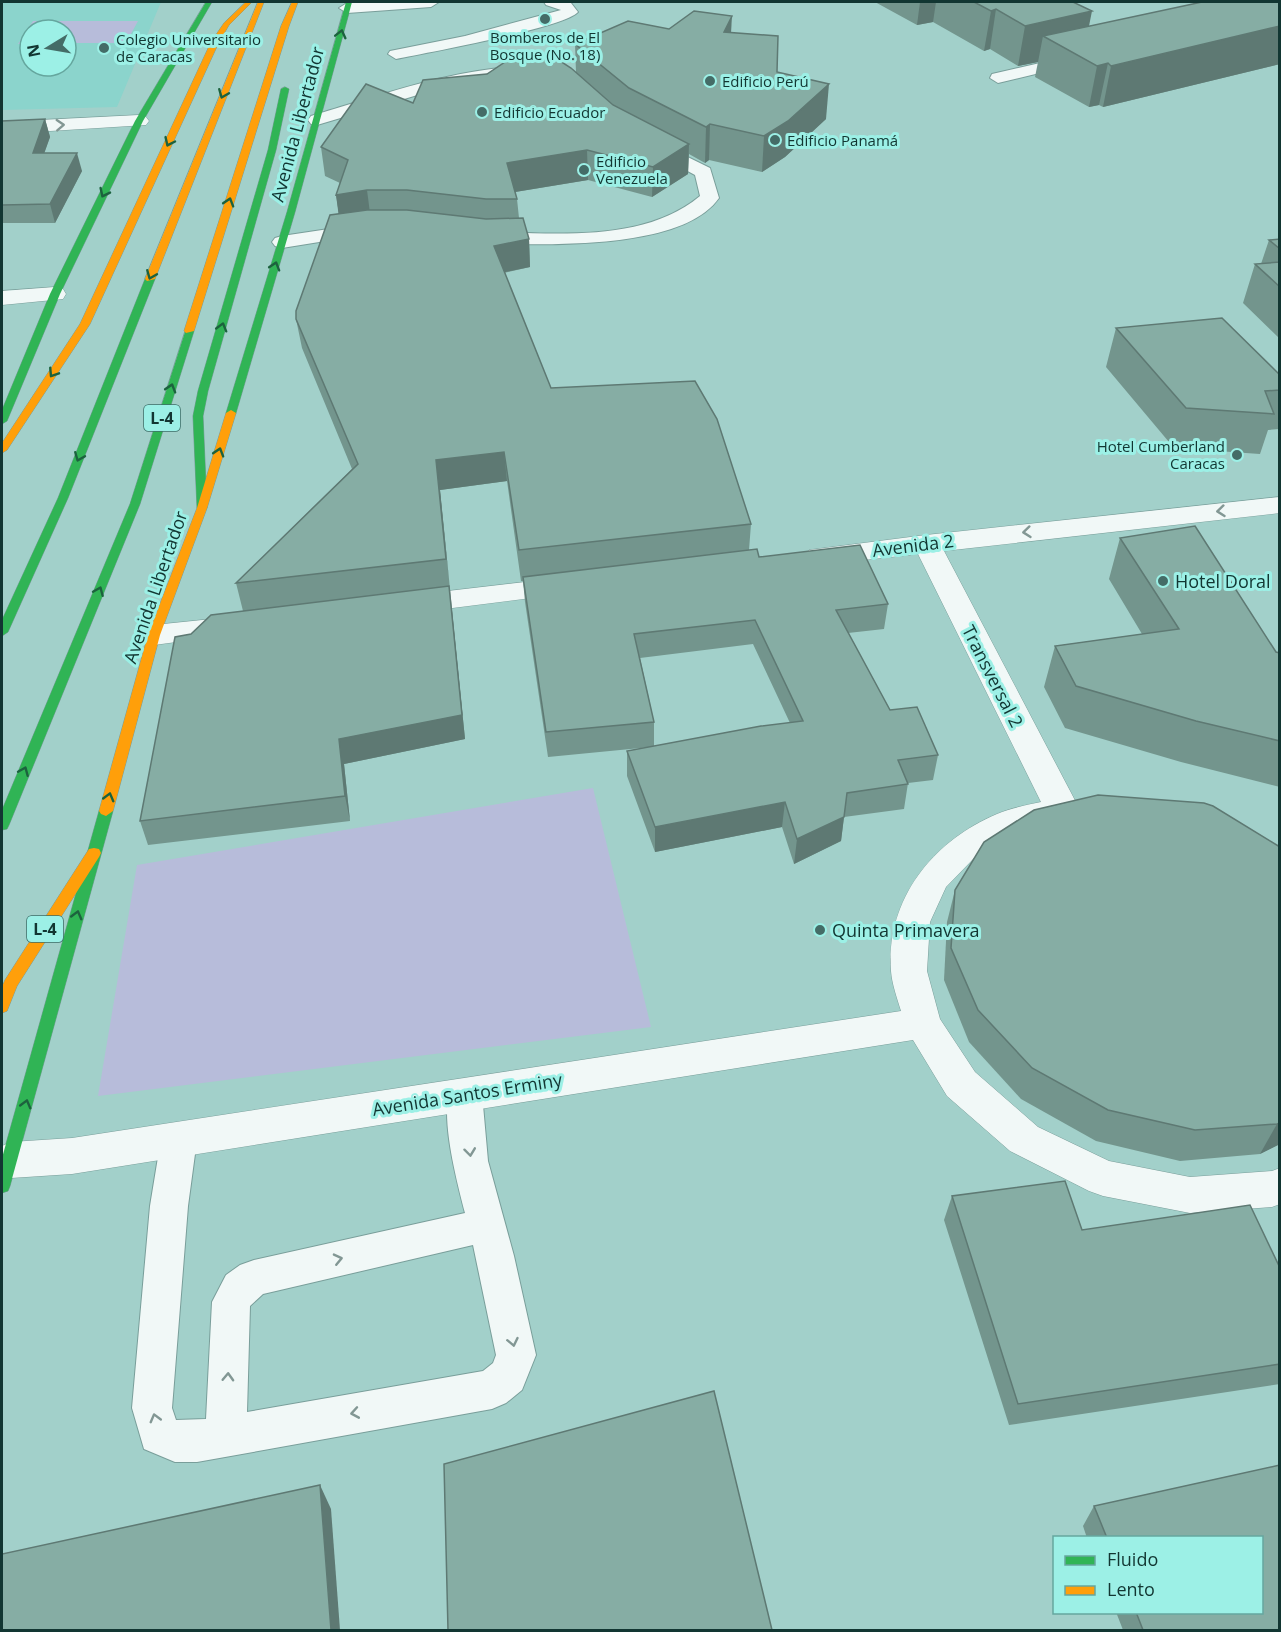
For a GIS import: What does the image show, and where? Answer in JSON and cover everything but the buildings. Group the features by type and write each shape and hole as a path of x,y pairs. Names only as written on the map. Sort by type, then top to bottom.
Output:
{"main road":[{"path":"2,421 56,294 139,121 209,2"},
{"path":"2,450 85,324 215,42 226,24 249,2"},
{"path":"2,632 63,498 249,27 261,2"},
{"name":"L-4","path":"2,825 135,504 285,26 295,2"},
{"path":"297,35 304,2"},
{"name":"Avenida Libertador","path":"6,1173 154,635 202,508 282,242 348,5"},
{"name":"L-4","path":"202,508 200,408 272,150 287,81"},
{"name":"L-4","path":"2,1007 10,984 94,853"}],"street":[{"path":"2,128 139,121"},
{"path":"2,298 56,294"},
{"name":"Avenida 2","path":"795,558 1280,505"},
{"name":"Transversal 2","path":"922,1023 909,971 912,921 932,879 966,845 1000,826 1009,822 1078,808 926,543"},
{"path":"379,608 593,583"},
{"path":"154,635 272,621"},
{"path":"922,1023 961,1084 1024,1139 1102,1178 1190,1195 1277,1193"},
{"name":"Avenida Santos Erminy","path":"6,1173 72,1156 922,1023"}],"lane":[{"path":"348,5 431,2"},
{"path":"396,54 465,41 570,12 566,6 551,2"},
{"path":"998,78 1088,57"},
{"path":"317,120 469,77 498,71 542,73"},
{"path":"466,235 488,238 605,236 656,227 689,214 710,198 704,172 632,134"},
{"path":"282,242 381,229"},
{"path":"179,1139 169,1206 152,1408 159,1434 175,1441 197,1441 492,1389 508,1376 516,1355 470,1161 464,1094"},
{"path":"226,1435 231,1302 240,1288 254,1278 487,1225"}],"shaded area":[{"name":"Colegio Universitario de Caracas","path":"2,2 161,2 117,107 2,110"},
{"path":"78,21 138,21 126,43 78,43"},
{"path":"593,788 651,1027 98,1096 137,865"}],"traffic: fast":[{"path":"2,421 55,294 139,121 209,2"},
{"path":"231,413 291,212 349,2"},
{"path":"202,508 198,416 203,391 272,150 285,89"},
{"path":"2,632 63,498 150,279"},
{"path":"2,825 135,504 189,331"},
{"path":"2,1186 106,811"}],"traffic: slow":[{"path":"2,450 85,324 215,42 226,24 249,2"},
{"path":"150,279 261,2"},
{"path":"189,331 285,26 295,2"},
{"path":"106,811 154,635 202,508 231,413"},
{"path":"2,1007 10,984 94,853"}],"place":[{"name":"Bomberos de El Bosque (No. 18)","path":"545,19"},
{"name":"Colegio Universitario de Caracas","path":"104,48"},
{"name":"Edificio Perú","path":"710,81"},
{"name":"Edificio Ecuador","path":"482,112"},
{"name":"Edificio Panamá","path":"775,140"},
{"name":"Edificio Venezuela","path":"584,170"},
{"name":"Hotel Cumberland Caracas","path":"1237,455"},
{"name":"Hotel Doral","path":"1163,581"},
{"name":"Quinta Primavera","path":"820,930"}]}
